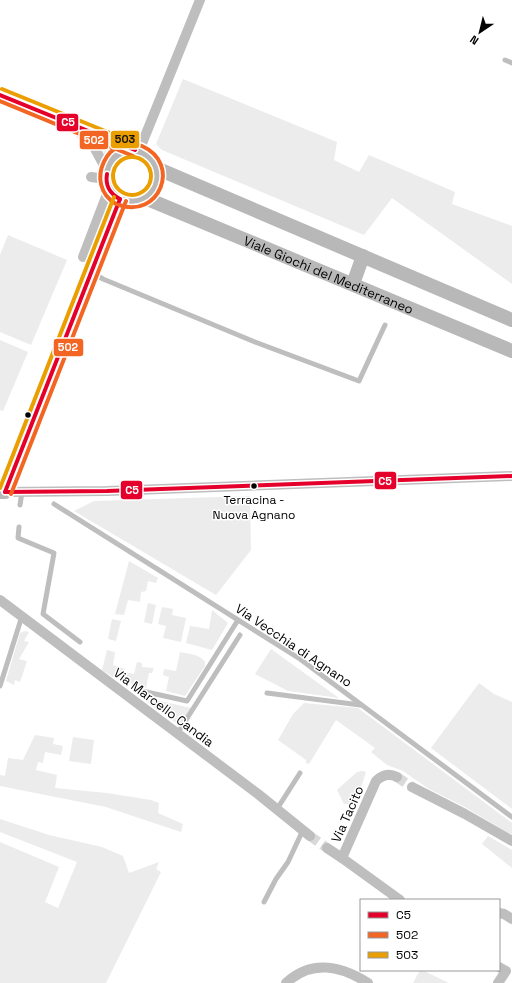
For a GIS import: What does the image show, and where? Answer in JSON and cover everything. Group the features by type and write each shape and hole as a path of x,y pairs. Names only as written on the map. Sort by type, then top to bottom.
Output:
{"main road":[{"path":"126,150 137,150 146,155 152,160 156,168 156,184 152,192 145,198 138,201 120,199 114,195 107,179 110,160 117,154 126,150"},
{"path":"156,168 512,320"},
{"name":"Viale Giochi del Mediterraneo","path":"145,198 512,351"},
{"path":"2,492 92,272 120,199"},
{"path":"353,284 364,256"}],"street":[{"path":"0,95 137,150 200,0"},
{"path":"68,123 93,145 107,179 83,257"},
{"path":"91,177 107,179"},
{"path":"2,492 107,491 512,476"},
{"name":"Via Marcello Candia","path":"0,600 307,832"},
{"name":"Via Tacito","path":"397,777 392,775 381,776 376,781 342,858 399,899"},
{"path":"412,787 465,814 512,841"},
{"path":"327,848 342,858"},
{"path":"500,913 512,919"},
{"path":"286,983 299,974 320,967 341,970 368,983"},
{"path":"498,983 502,969"}],"lane":[{"path":"505,60 512,63"},
{"path":"92,272 103,279 255,342 359,381 385,325"},
{"path":"20,505 22,492"},
{"name":"Via Vecchia di Agnano","path":"54,504 300,659 512,817"},
{"path":"19,526 18,538 54,552 43,614 80,642"},
{"path":"0,686 22,616"},
{"path":"142,691 188,701 238,620"},
{"path":"177,734 240,634"},
{"path":"267,693 361,705"},
{"path":"277,808 300,774"},
{"path":"264,902 276,878 307,832"}],"shaded area":[{"path":"183,79 337,142 334,160 359,172 369,155 455,192 452,204 512,226 512,284 392,198 364,235 162,150 156,144"},
{"path":"91,134 118,146 105,156 102,149"},
{"path":"8,235 67,260 31,345 0,332 0,255"},
{"path":"0,340 28,352 3,411 0,410"},
{"path":"250,496 251,550 216,595 74,511 94,501"},
{"path":"129,561 158,578 156,583 148,581 146,591 141,592 140,602 128,600 124,615 115,614"},
{"path":"148,603 156,605 152,624 144,622"},
{"path":"162,607 173,609 172,615 186,618 181,642 163,638 166,626 158,624"},
{"path":"212,610 228,623 212,650 186,643 190,626 209,629"},
{"path":"112,619 121,621 116,641 108,639"},
{"path":"25,631 29,632 24,641 29,642 19,659 27,661 20,682 15,680 14,685 6,681 20,633"},
{"path":"271,649 339,698 288,691 255,674"},
{"path":"107,650 115,652 113,665 125,669 124,672 134,674 137,662 142,663 142,667 154,668 152,673 149,673 146,688 116,679 102,670"},
{"path":"180,652 197,656 205,662 205,666 185,696 166,691 169,677 163,675 164,669 176,671"},
{"path":"479,683 494,694 512,702 512,809 431,748"},
{"path":"139,696 191,708 180,726"},
{"path":"304,703 358,708 512,823 512,835 463,806 429,789 403,771 387,765 371,752 375,748 336,720 309,764 306,763 306,760 278,740 293,714"},
{"path":"35,735 54,738 53,744 63,746 61,755 45,752 43,763 38,762 36,770 57,775 55,788 107,793 151,800 159,803 158,813 183,824 181,832 106,807 0,786 0,775 5,776 8,758 23,760"},
{"path":"73,737 94,740 91,764 69,761"},
{"path":"357,772 366,772 356,804 344,804 337,790"},
{"path":"0,819 49,835 102,847 123,856 129,873 159,862 156,869 161,872 106,983 0,983 0,842 59,867 45,902 58,908 77,862 0,832"},
{"path":"488,836 512,850 512,868 482,844"},
{"path":"419,971 424,971 449,983 413,983"}],"tunnel":[{"path":"397,777 412,787"},
{"path":"310,836 327,848"}],"transit line":[{"name":"503","path":"2,89 137,144"},
{"name":"C5","path":"0,95 135,150"},
{"name":"502","path":"0,101 133,156"},
{"name":"502","path":"116,204 106,195 101,184 101,173 104,162 110,152 119,146 130,143 142,146 154,154 161,165 163,176 160,188 154,197 145,204 133,207 119,205"},
{"name":"503","path":"128,157 136,157 143,160 148,165 151,176 148,187 143,192 136,195 128,195 121,192 116,187 113,180 113,172 116,165 121,160 128,157"},
{"name":"C5","path":"107,174 109,189 113,195 120,199"},
{"name":"503","path":"0,488 114,197"},
{"name":"C5","path":"5,492 120,199"},
{"name":"502","path":"11,494 126,201"},
{"name":"C5","path":"5,492 107,491 512,476"}],"place":[{"name":"Terracina - Nuova Agnano","path":"254,486"}]}
